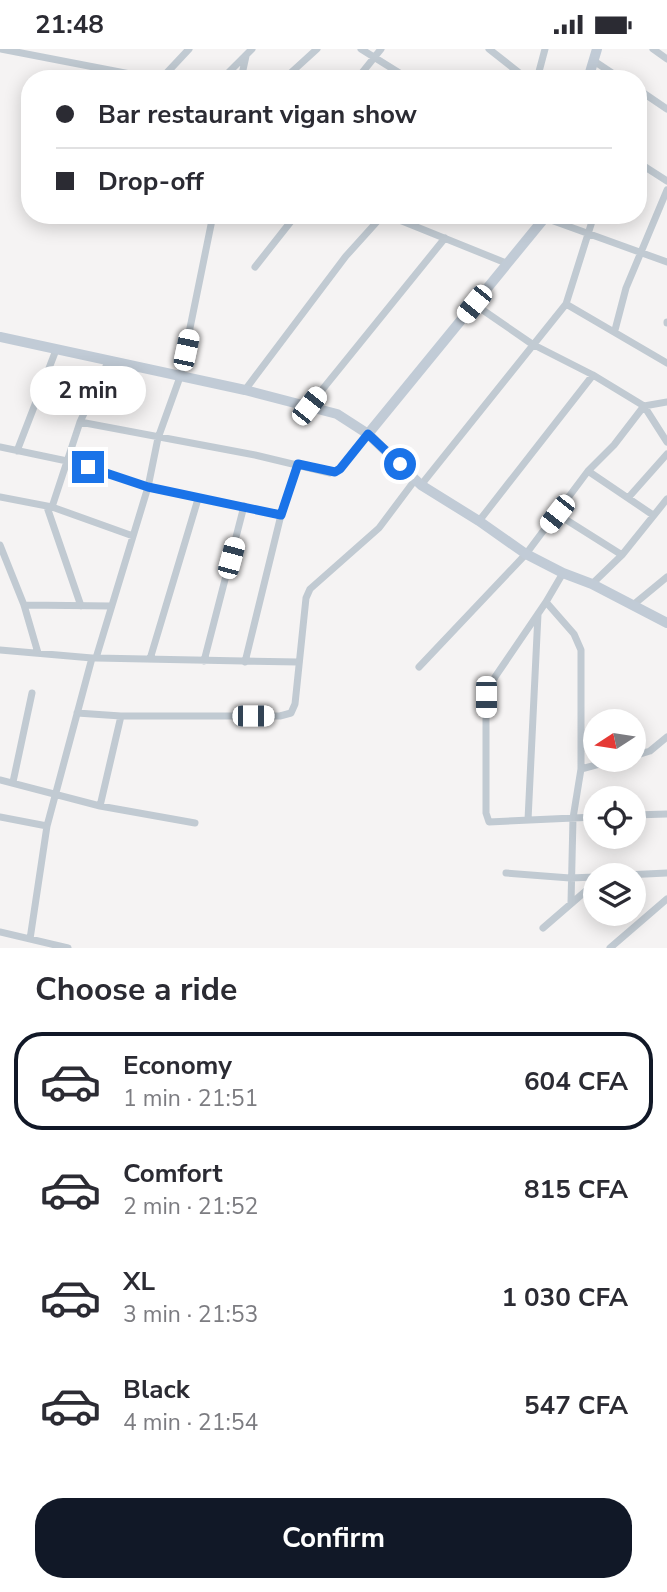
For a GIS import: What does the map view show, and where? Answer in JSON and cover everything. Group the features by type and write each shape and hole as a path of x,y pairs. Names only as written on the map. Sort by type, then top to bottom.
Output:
{"street":[{"path":"1,49 111,70"},
{"path":"53,59 55,49"},
{"path":"295,70 317,49"},
{"path":"361,49 394,70"},
{"path":"364,70 380,49"},
{"path":"489,49 516,70"},
{"path":"539,70 545,49"},
{"path":"591,70 597,49"},
{"path":"653,49 667,59"},
{"path":"168,70 189,50"},
{"path":"231,70 249,52"},
{"path":"244,70 249,52"},
{"path":"594,61 608,70"},
{"path":"647,95 667,109"},
{"path":"647,168 667,181"},
{"path":"614,330 626,288 667,190"},
{"path":"30,939 47,826 77,713 148,487 158,437 180,377 211,224"},
{"path":"255,267 289,224"},
{"path":"245,390 346,256 376,224"},
{"path":"408,224 506,263"},
{"path":"80,422 335,472 537,224"},
{"path":"562,224 667,263"},
{"path":"77,713 121,716 287,714 294,708 306,598 310,589 379,528 566,304 591,224"},
{"path":"309,406 445,238"},
{"path":"474,304 532,344 593,375 644,406 667,442"},
{"path":"566,304 667,363"},
{"path":"1,340 245,390 337,414 368,434 418,482 479,520 526,554 667,623"},
{"path":"17,451 55,350"},
{"path":"81,606 50,507 80,422 108,362"},
{"path":"479,520 593,375"},
{"path":"419,667 526,554 587,471 614,445 644,406 667,402"},
{"path":"0,447 68,461 148,487 281,515"},
{"path":"628,498 667,454"},
{"path":"245,662 281,515 298,464"},
{"path":"587,471 653,515"},
{"path":"0,497 50,507 134,536"},
{"path":"150,659 198,499"},
{"path":"592,584 622,555 667,499"},
{"path":"204,661 244,506"},
{"path":"557,514 622,555"},
{"path":"0,545 24,605 38,653"},
{"path":"562,573 546,602 495,677 486,697 486,813 489,822 583,818"},
{"path":"633,605 667,577"},
{"path":"546,602 573,634 581,650 581,769 573,818 571,903"},
{"path":"24,605 111,606"},
{"path":"528,820 538,612"},
{"path":"0,650 94,658 298,662"},
{"path":"13,782 32,693"},
{"path":"100,806 121,716"},
{"path":"646,752 667,737"},
{"path":"0,780 100,806 195,823"},
{"path":"646,815 667,814"},
{"path":"0,817 47,826"},
{"path":"506,873 583,877"},
{"path":"646,874 667,873"},
{"path":"543,928 583,893"},
{"path":"610,948 666,902"},
{"path":"0,932 68,948"},
{"path":"620,940 627,948"}],"route":[{"path":"88,467 148,487 281,515 298,464 335,472 368,434 400,464"}]}
